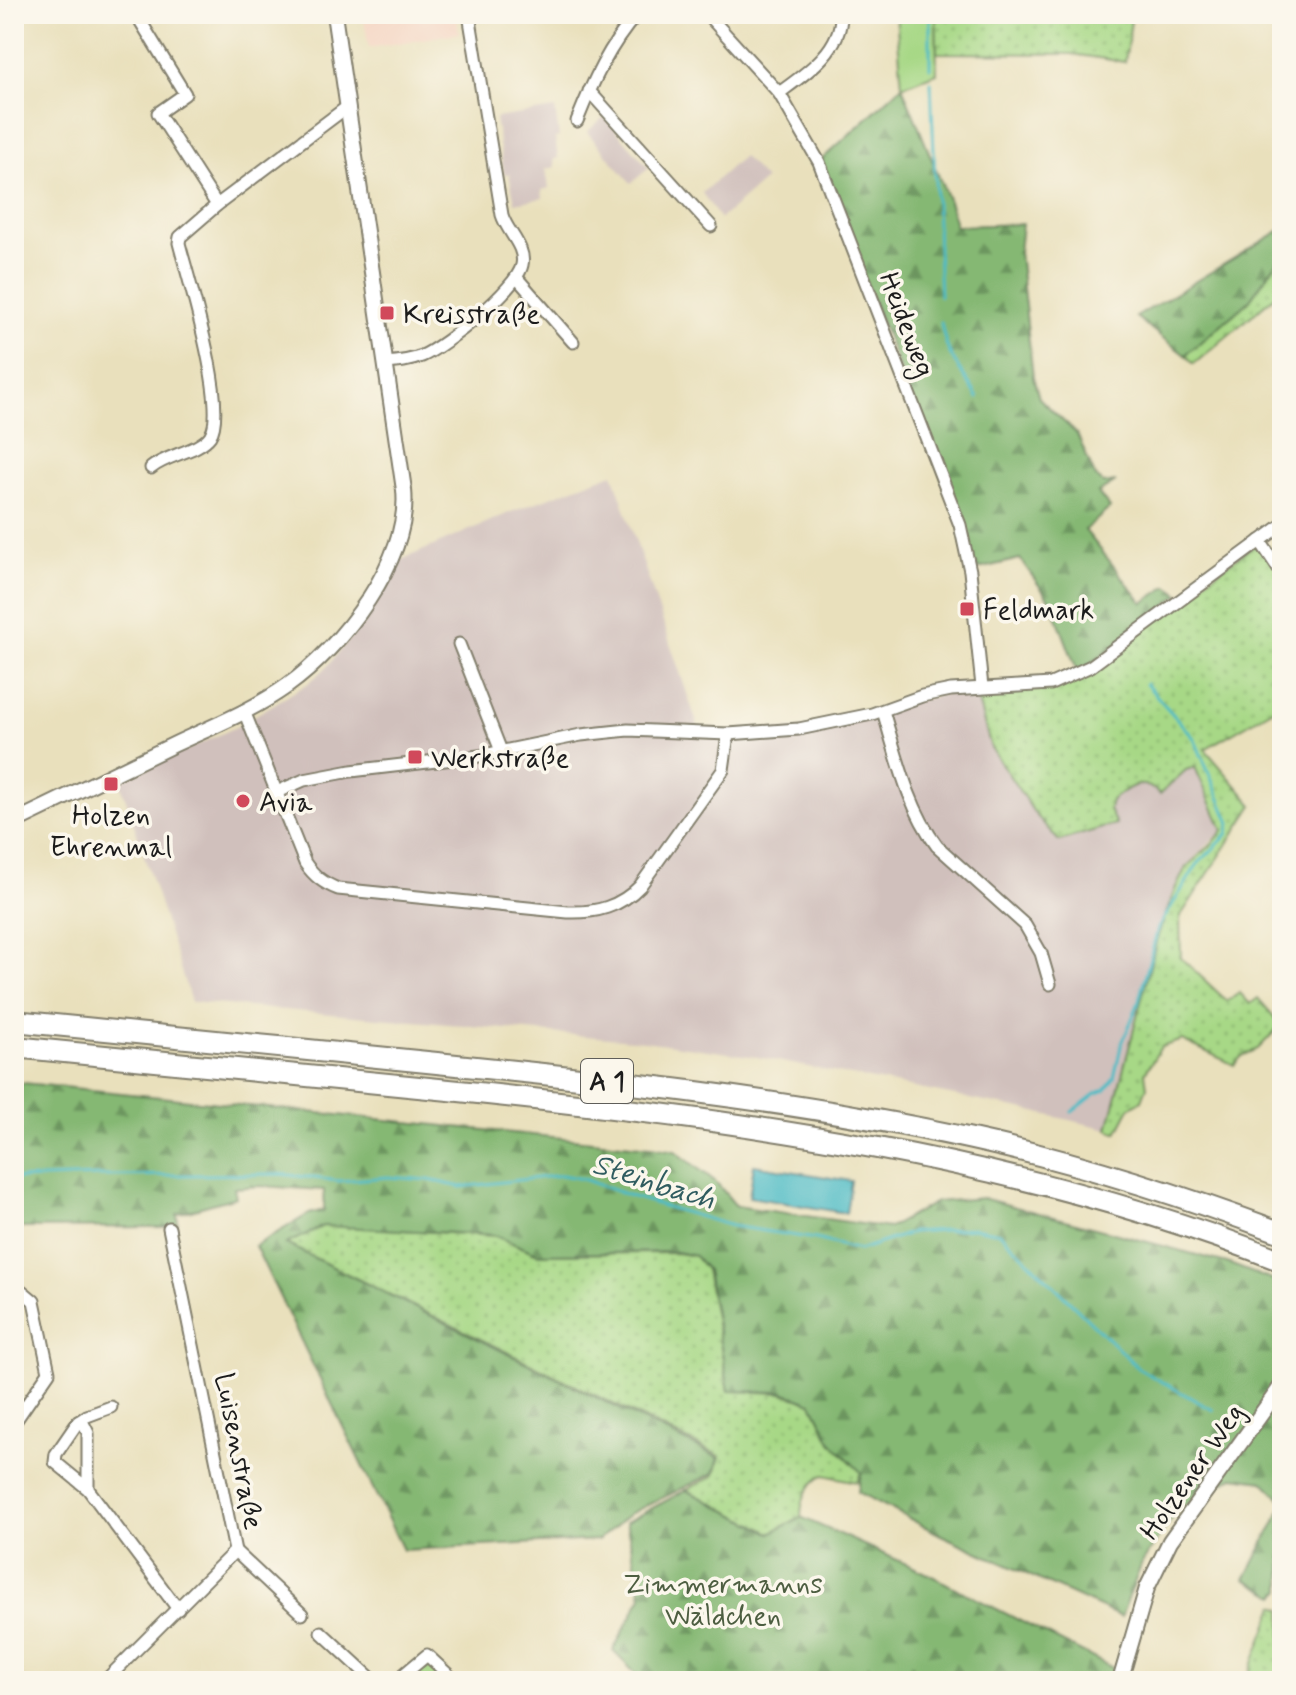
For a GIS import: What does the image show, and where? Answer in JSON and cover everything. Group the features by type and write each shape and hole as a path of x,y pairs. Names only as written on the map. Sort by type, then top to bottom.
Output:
{"highway":[{"name":"A 1","path":"14,1021 597,1080 886,1121 973,1139 1108,1174 1282,1233"},
{"name":"A 1","path":"14,1047 549,1100 780,1130 882,1147 1030,1180 1172,1221 1282,1261"}],"main road":[{"path":"14,822 244,711 288,686 318,659 352,620 375,587 402,531 405,502 334,14"},
{"name":"Holzener Weg","path":"1120,1681 1147,1588 1170,1541 1282,1385"}],"street":[{"path":"136,14 185,94 158,113 217,205"},
{"path":"385,363 423,356 446,342 517,278 523,264 522,253 506,228 502,215 469,14"},
{"path":"577,121 618,37 637,14"},
{"name":"Heideweg","path":"707,14 779,93 819,162 960,525 970,571 982,687"},
{"path":"779,93 816,63 837,39 841,14"},
{"path":"589,91 711,226"},
{"path":"151,468 161,459 206,441 216,425 209,359 179,243 185,229 347,107"},
{"path":"517,278 573,342"},
{"path":"277,792 304,780 351,771 501,751 606,732 728,734 799,729 883,711 922,696 982,687 1051,684 1078,673 1282,525"},
{"path":"1260,541 1282,574"},
{"path":"459,644 501,751"},
{"path":"244,711 305,863 313,875 338,889 583,913 607,908 624,900 640,886 723,770 728,734"},
{"path":"883,711 912,802 927,834 1025,925 1041,953 1050,984"},
{"name":"Luisenstraße","path":"105,1681 235,1551 169,1228"},
{"path":"14,1288 34,1301 49,1372 14,1423"},
{"path":"111,1407 78,1422 56,1454 55,1462 88,1489 178,1609"},
{"path":"78,1422 84,1425 88,1433 88,1489"},
{"path":"235,1551 302,1614"},
{"path":"321,1632 374,1681"},
{"path":"396,1681 427,1655 455,1681"}],"shaded area":[{"path":"363,14 456,14 459,33 369,48"},
{"path":"555,109 558,158 554,159 555,167 546,169 549,188 542,190 543,198 515,203 509,174 504,174 495,118"},
{"path":"604,117 649,168 631,183 587,132"},
{"path":"743,156 765,180 720,219 702,193"},
{"path":"613,473 700,732 799,729 974,687 1115,824 1109,810 1111,800 1139,783 1149,784 1161,794 1186,770 1196,766 1223,830 1186,866 1174,889 1158,937 1108,1129 757,1057 644,1041 191,1002 120,781 236,727 307,684 325,669 366,619 401,560 511,512"}],"green space":[{"path":"896,14 936,14 937,73 902,86"},
{"path":"936,14 1132,14 1125,62 1072,54 937,53"},
{"path":"902,86 950,204 955,226 1022,224 1019,252 1033,377 1039,398 1077,434 1095,476 1103,484 1116,482 1098,493 1110,508 1085,530 1143,603 1168,586 1180,594 1078,673 1051,602 1020,559 970,571 960,525 819,162"},
{"path":"1281,230 1282,255 1248,302 1185,355 1136,317"},
{"path":"1282,255 1282,290 1194,364 1185,355 1248,302"},
{"path":"1260,541 1282,574 1282,704 1205,749 1253,805 1180,917 1181,958 1227,1001 1240,993 1250,1004 1258,998 1281,1025 1258,1049 1242,1056 1234,1065 1182,1040 1161,1047 1145,1073 1147,1087 1142,1100 1130,1108 1117,1133 1108,1129 1158,936 1186,867 1223,830 1195,767 1186,770 1160,794 1147,786 1130,787 1111,800 1109,810 1116,824 1059,841 1035,814 991,748 974,687 1014,687 1078,673"},
{"path":"14,1082 651,1147 675,1151 716,1182 736,1206 889,1228 936,1202 982,1198 1227,1263 1282,1284 1282,1500 1263,1481 1234,1477 1178,1509 1142,1563 1121,1617 941,1535 858,1492 861,1472 832,1443 812,1403 783,1392 729,1391 707,1270 695,1256 676,1252 538,1254 494,1235 323,1226 286,1244 719,1458 714,1473 631,1513 598,1540 403,1550 255,1246 309,1214 324,1210 324,1190 260,1186 234,1188 236,1197 177,1214 178,1223 164,1227 14,1228"},
{"path":"323,1225 495,1236 538,1254 676,1253 695,1256 706,1270 729,1391 783,1393 812,1403 831,1442 861,1472 857,1482 824,1475 806,1492 801,1517 771,1533 686,1490 715,1475 720,1456 286,1244"},
{"name":"Zimmermanns Wäldchen","path":"686,1490 771,1533 801,1517 922,1571 1113,1668 1128,1681 643,1681 613,1651 642,1596 626,1522"},
{"path":"1282,1508 1282,1590 1276,1596 1245,1579"},
{"path":"1275,1606 1282,1609 1282,1681 1246,1681"},
{"path":"431,1664 448,1681 405,1681 421,1665 426,1669"}],"water":[{"path":"754,1165 851,1181 846,1213 749,1197"}],"waterway":[{"path":"930,14 930,68"},
{"path":"931,82 940,296"},
{"path":"941,322 951,355 978,398"},
{"path":"1072,1112 1105,1090 1114,1078 1158,928 1197,865 1227,835 1230,823 1194,738 1146,684"},
{"name":"Steinbach","path":"14,1179 281,1174 339,1181 388,1177 429,1180 461,1187 562,1175 732,1226 816,1239 859,1250 913,1232 974,1228 1000,1233 1139,1369 1213,1410"}],"place":[{"name":"Kreisstraße","path":"387,313"},
{"name":"Feldmark","path":"967,609"},
{"name":"Werkstraße","path":"415,757"},
{"name":"Holzen Ehrenmal","path":"111,784"},
{"name":"Avia","path":"243,801"}]}
